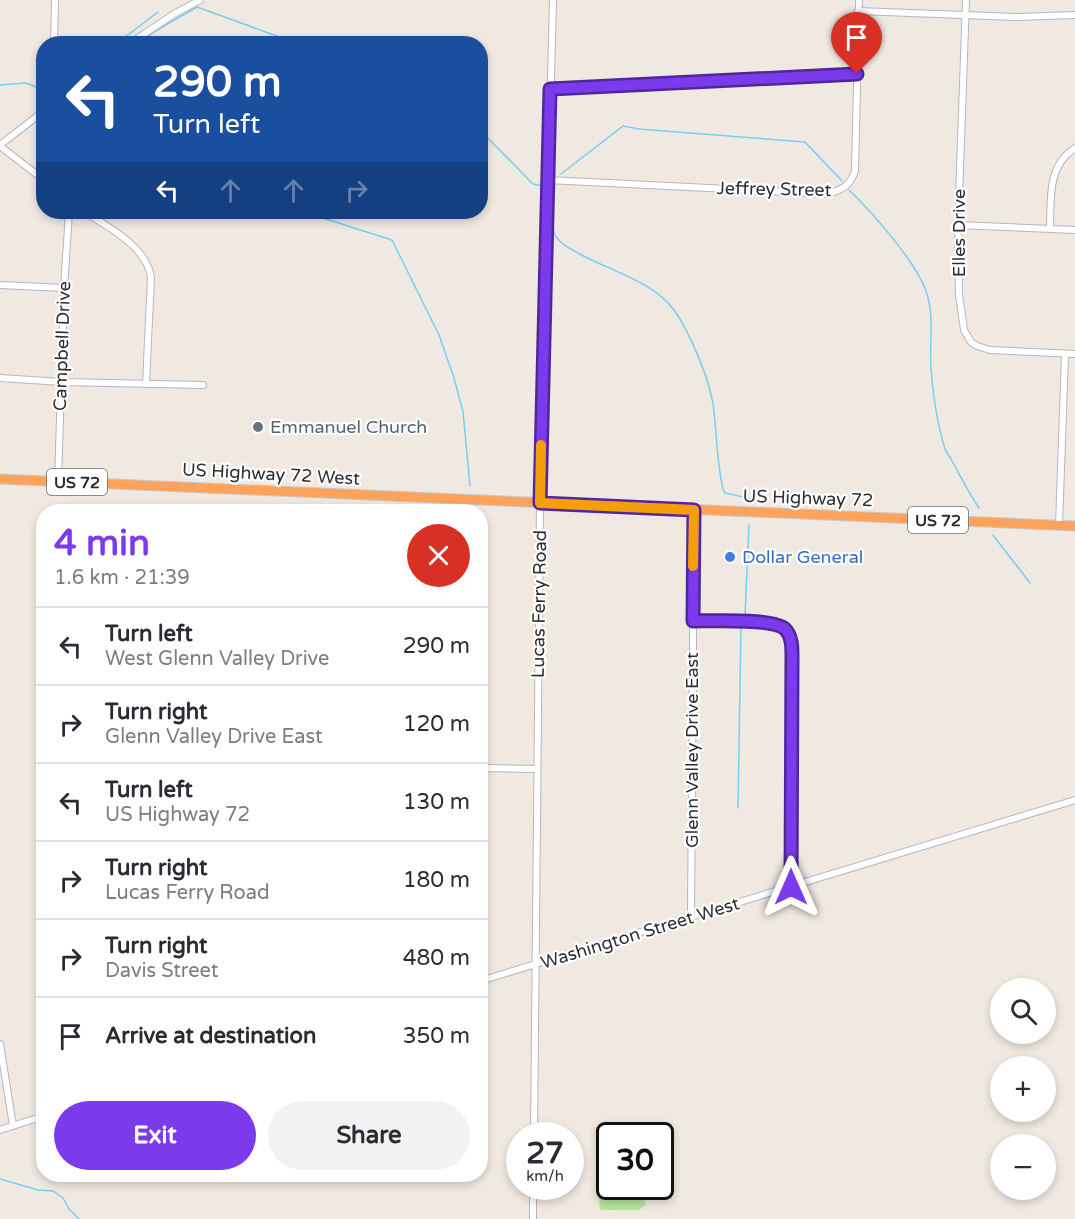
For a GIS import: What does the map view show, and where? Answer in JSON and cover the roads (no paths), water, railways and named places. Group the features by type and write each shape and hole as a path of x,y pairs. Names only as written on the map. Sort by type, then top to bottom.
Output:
{"highway":[{"name":"US Highway 72 West","path":"0,479 540,503"},
{"name":"US Highway 72","path":"540,503 1075,526"}],"street":[{"path":"54,36 55,0"},
{"path":"141,36 200,0"},
{"name":"Lucas Ferry Road","path":"534,1122 540,503 553,0"},
{"name":"Jeffrey Street","path":"548,180 828,194 842,190 848,186 855,171 859,0"},
{"name":"Elles Drive","path":"966,0 958,225 959,295 964,330 971,342 990,350 1075,354"},
{"path":"858,11 1016,17 1075,15"},
{"path":"550,89 857,74"},
{"path":"36,117 0,146 36,174"},
{"path":"1050,228 1053,177 1058,164 1067,153 1075,148"},
{"name":"Campbell Drive","path":"58,482 69,219"},
{"path":"95,219 128,243 144,257 147,263 151,277 146,384"},
{"path":"958,225 1075,230"},
{"path":"0,285 64,288"},
{"path":"1059,526 1065,354"},
{"path":"0,378 62,382 203,385"},
{"name":"Glenn Valley Drive East","path":"691,918 694,510"},
{"path":"693,621 771,623 785,629 789,635 792,656 791,887"},
{"path":"488,768 536,769"},
{"name":"Washington Street West","path":"488,979 1075,800"},
{"path":"0,1044 13,1126"},
{"path":"0,1130 36,1119"},
{"path":"533,1200 533,1219"}],"waterway":[{"path":"148,36 197,7 277,36"},
{"path":"126,36 158,12"},
{"path":"0,85 26,83 36,87"},
{"path":"561,174 623,126 805,142 842,181"},
{"path":"488,138 533,184 542,186"},
{"path":"553,189 552,225 560,241 580,254 655,291 674,310 687,331 709,388 723,489 725,493 752,499"},
{"path":"849,190 881,224 903,252 926,291 931,320 932,378 940,429 946,451 979,508"},
{"path":"326,219 392,240 439,335 454,378 463,412 470,486"},
{"path":"745,616 749,525"},
{"path":"993,535 1030,583"},
{"path":"738,808 741,626"},
{"path":"0,1179 38,1190 53,1191 63,1198 69,1209 79,1219"}],"place":[{"name":"Emmanuel Church","path":"258,427"},
{"name":"Dollar General","path":"730,557"}]}
